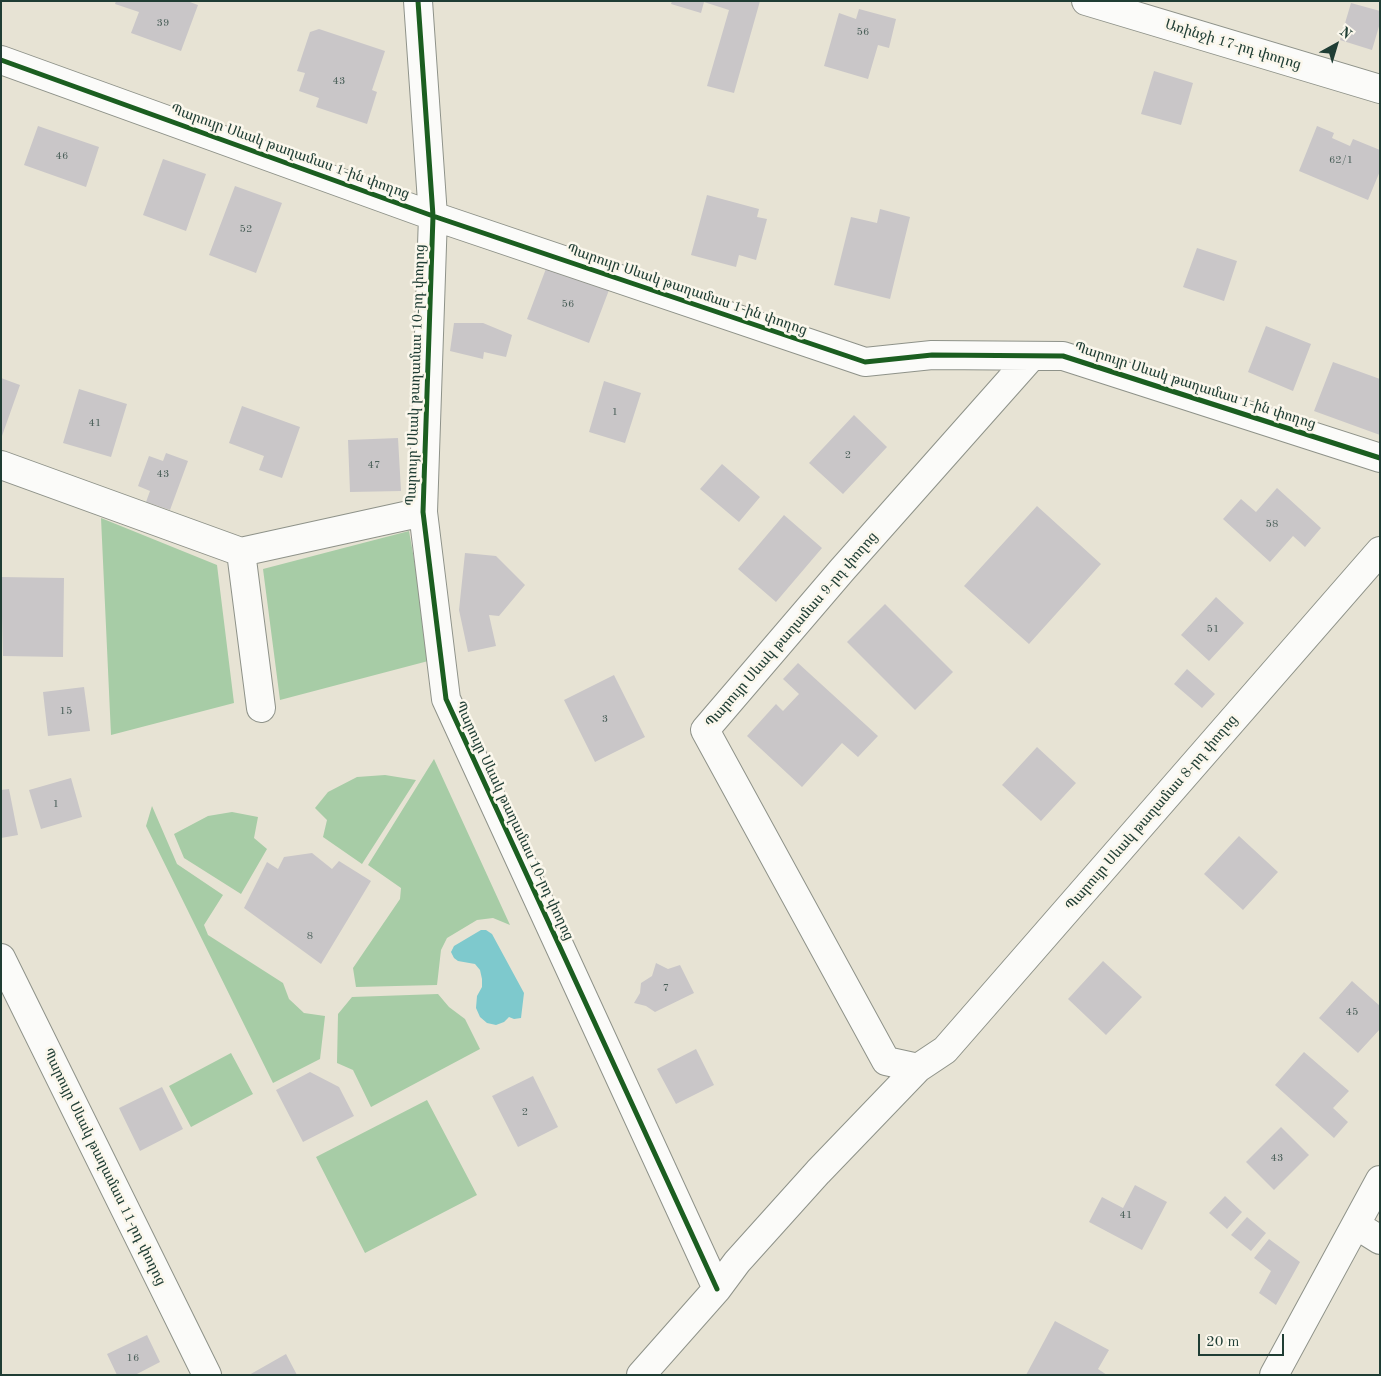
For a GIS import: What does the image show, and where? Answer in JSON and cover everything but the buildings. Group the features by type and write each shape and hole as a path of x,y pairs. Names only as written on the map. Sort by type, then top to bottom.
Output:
{"street":[{"name":"Պարույր Սևակ թաղամաս 10-րդ փողոց","path":"418,1 433,216 423,512 446,699 716,1289"},
{"name":"Առինջի 17-րդ փողոց","path":"1086,1 1380,89"},
{"name":"Պարույր Սևակ թաղամաս 1-ին փողոց","path":"1,60 433,216 865,362 932,355 1063,356 1380,458"},
{"name":"Պարույր Սևակ թաղամաս 9-րդ փողոց","path":"918,1068 886,1061 704,730 842,570 1031,357"},
{"path":"1,466 241,552 423,512"},
{"name":"Պարույր Սևակ թաղամաս 8-րդ փողոց","path":"716,1289 737,1262 818,1172 918,1068 945,1050 1380,551"},
{"path":"241,552 261,708"},
{"name":"Պարույր Սևակ թաղամաս 11-րդ փողոց","path":"1,958 206,1375"},
{"path":"1274,1375 1380,1180"},
{"path":"1356,1225 1380,1240"},
{"path":"641,1375 716,1289"}],"green space":[{"path":"101,518 217,565 234,703 111,735"},
{"path":"409,531 432,660 280,700 263,569"},
{"path":"434,759 510,925 493,918 477,920 447,938 441,950 437,985 356,987 353,968 400,899 401,888 368,865"},
{"path":"385,775 416,780 362,864 323,837 327,820 315,808 328,792 357,777"},
{"path":"152,806 177,864 223,895 204,925 208,935 283,983 289,999 304,1013 325,1016 320,1059 273,1083 146,826"},
{"path":"232,812 258,817 254,838 267,849 241,894 184,858 174,834 208,816"},
{"path":"438,994 449,1007 465,1019 480,1049 371,1107 353,1070 337,1063 338,1014 352,997"},
{"path":"231,1053 253,1094 191,1127 169,1086"},
{"path":"427,1100 477,1195 365,1253 316,1157"}],"water":[{"path":"481,930 486,930 492,934 524,993 521,1018 514,1019 509,1017 504,1022 496,1025 487,1023 480,1017 476,1008 477,996 482,987 480,970 475,964 458,961 451,952 454,946"}],"cycle path":[{"path":"418,1 433,216 423,512 446,699 717,1289"},
{"path":"1,60 433,216 865,362 932,355 1063,356 1380,458"}]}
